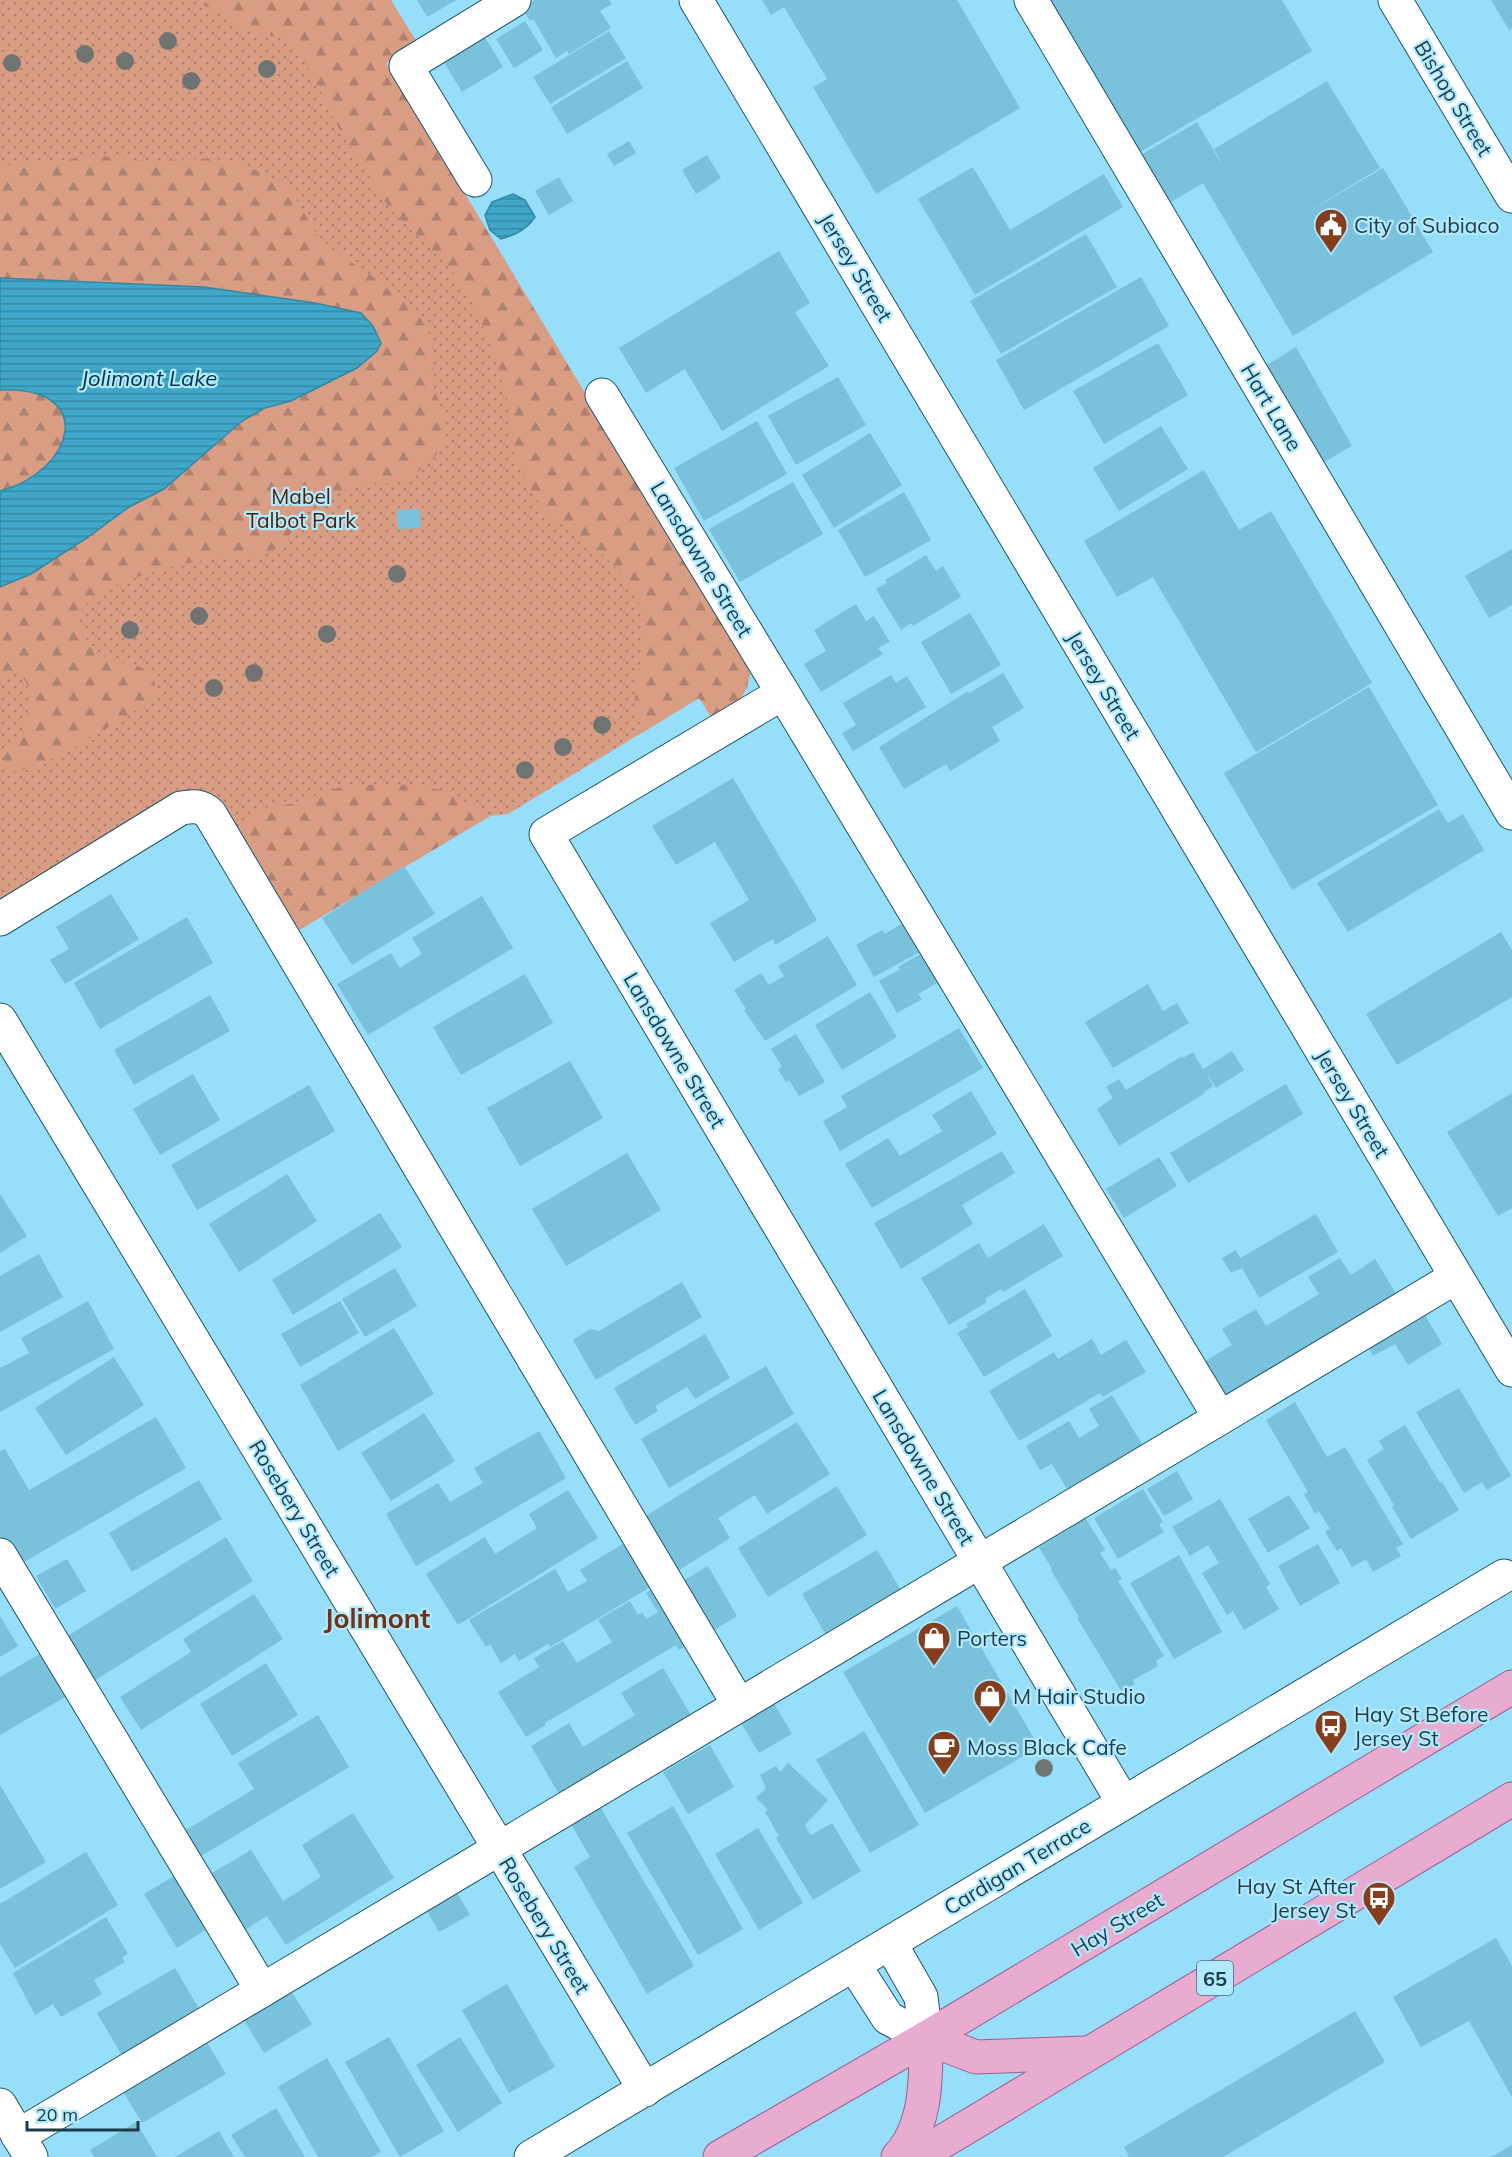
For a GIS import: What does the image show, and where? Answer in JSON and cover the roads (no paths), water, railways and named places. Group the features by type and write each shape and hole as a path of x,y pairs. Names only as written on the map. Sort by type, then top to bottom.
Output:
{"main road":[{"name":"Hay Street","path":"720,2157 926,2038 1512,1687"},
{"name":"65","path":"917,2157 1512,1799"},
{"path":"898,2157 909,2146 920,2114 926,2072 926,2038 976,2057 1089,2053"}],"street":[{"path":"475,180 406,66 514,0"},
{"name":"Jersey Street","path":"696,0 1511,1366"},
{"name":"Hart Lane","path":"1031,0 1512,813"},
{"name":"Bishop Street","path":"1395,0 1512,196"},
{"name":"Lansdowne Street","path":"602,394 783,693 546,834 1122,1802"},
{"path":"783,693 1220,1418"},
{"path":"0,919 182,808 193,806 204,808 210,814 739,1705"},
{"name":"Rosebery Street","path":"0,1020 645,2090"},
{"path":"0,2105 24,2146 262,1990 1456,1277"},
{"path":"0,1555 262,1990"},
{"name":"Cardigan Terrace","path":"531,2157 1122,1802 1504,1576"},
{"path":"890,1943 921,1997 926,2038"},
{"path":"854,1965 888,2018 926,2038"}],"water":[{"path":"513,194 525,200 535,217 520,231 501,239 490,230 485,215 492,202"},
{"name":"Jolimont Lake","path":"0,278 204,287 315,303 361,313 373,326 381,343 377,351 357,368 291,401 265,408 242,421 164,489 129,507 87,538 31,574 0,587 0,491 26,481 45,466 59,449 65,431 63,415 52,401 31,392 0,390"}],"place":[{"name":"City of Subiaco","path":"1331,254"},
{"name":"Porters","path":"934,1667"},
{"name":"M Hair Studio","path":"990,1725"},
{"name":"Hay St Before Jersey St","path":"1331,1755"},
{"name":"Moss Black Cafe","path":"944,1776"},
{"name":"Hay St After Jersey St","path":"1379,1927"}],"district":[{"name":"Jolimont","path":"377,1618"}],"park label":[{"name":"Mabel Talbot Park","path":"301,508"}]}
